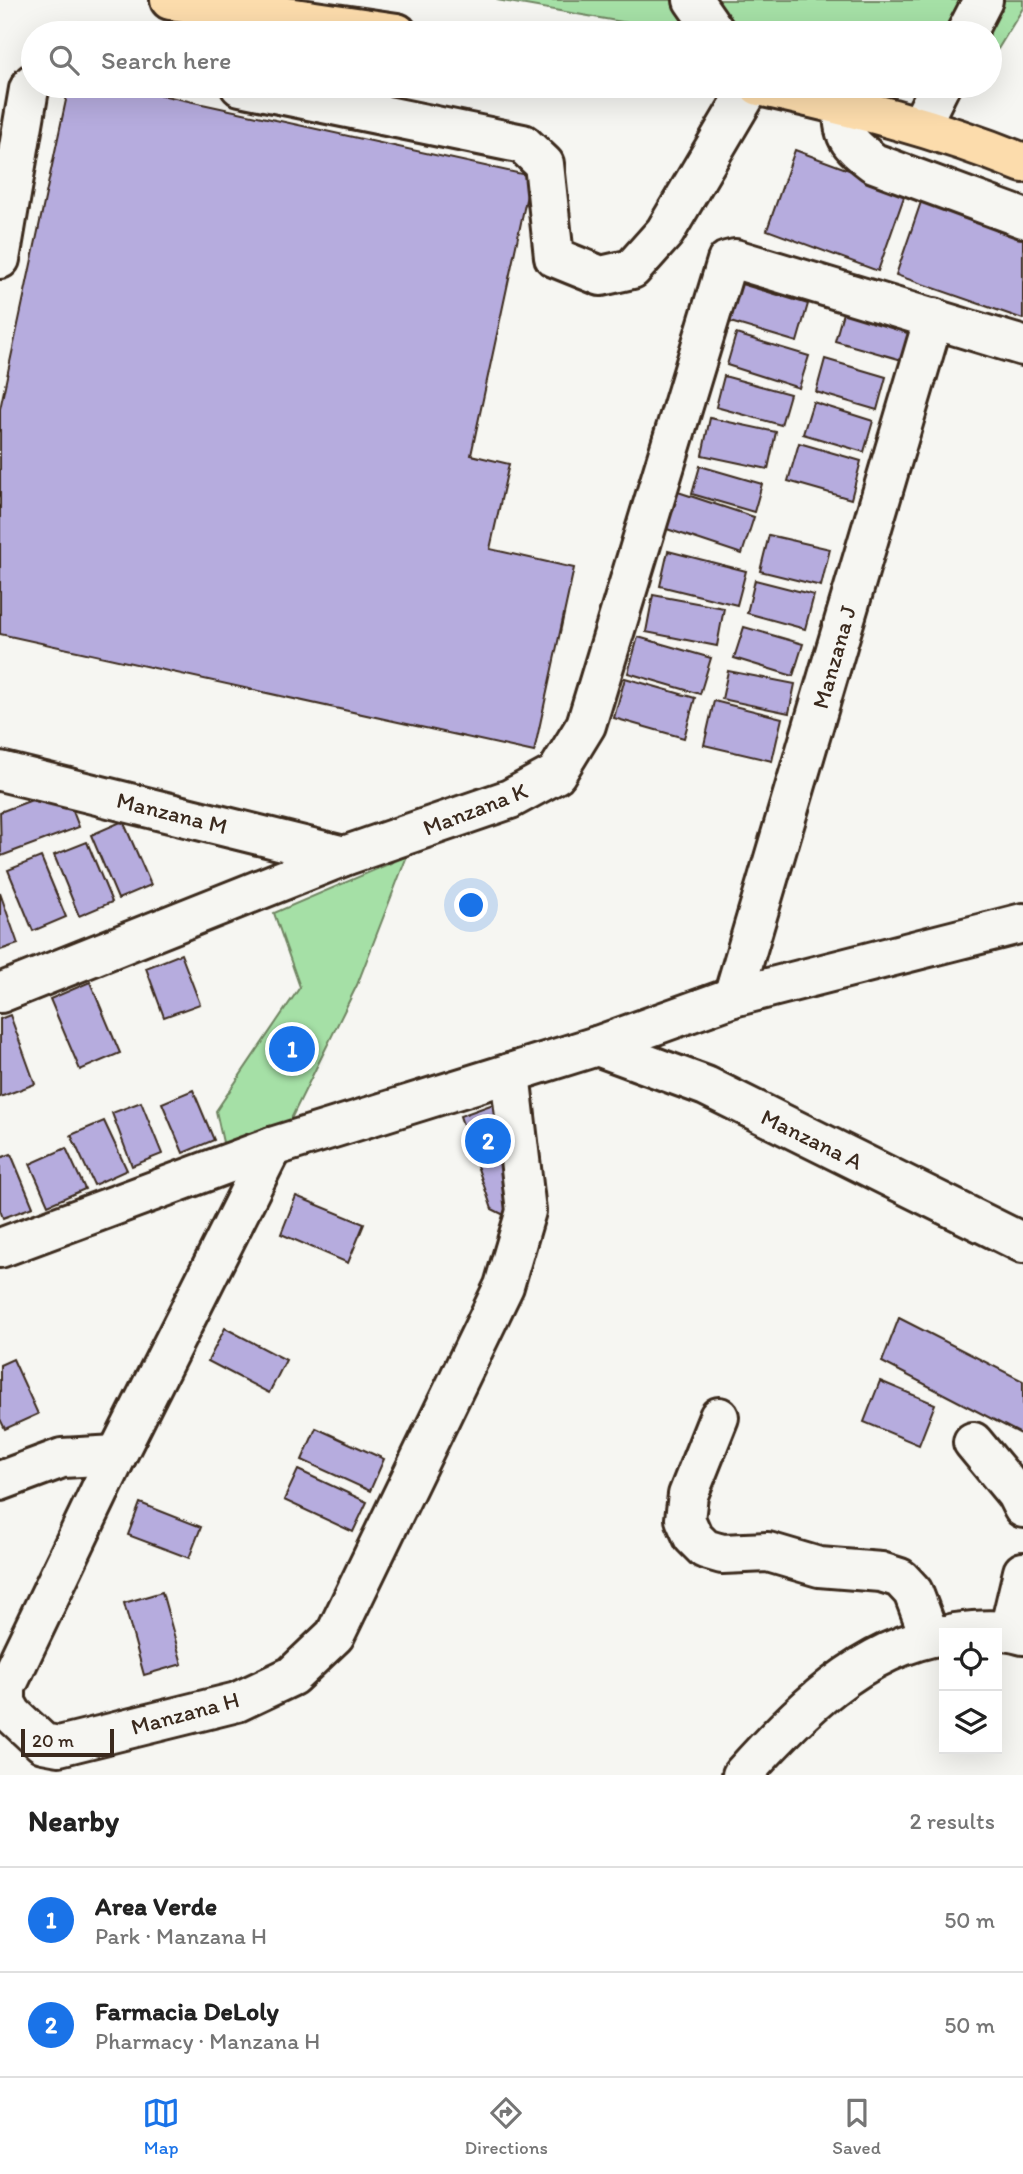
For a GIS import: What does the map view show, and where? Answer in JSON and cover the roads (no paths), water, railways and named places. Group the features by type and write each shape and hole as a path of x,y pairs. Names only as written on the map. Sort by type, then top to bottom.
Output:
{"main road":[{"path":"170,0 314,21"},
{"path":"815,98 920,126 971,142 1023,163"}],"street":[{"path":"693,0 708,21"},
{"path":"972,21 983,0"},
{"path":"0,259 27,98"},
{"path":"299,98 523,144 544,164 554,257 601,276 632,269 665,232 744,98"},
{"path":"920,126 934,98"},
{"path":"843,104 843,130 854,147 874,163 1023,218"},
{"name":"Manzana K","path":"0,993 344,856 510,799 556,774 586,725 724,265 731,260 934,318"},
{"path":"934,318 1023,346"},
{"name":"Manzana J","path":"733,997 934,318"},
{"name":"Manzana M","path":"0,771 344,856"},
{"path":"0,1248 272,1147 597,1046 733,997 1023,923"},
{"name":"Manzana A","path":"597,1046 706,1086 1023,1244"},
{"name":"Manzana H","path":"272,1147 117,1455 6,1687 5,1703 13,1715 43,1743 59,1746 237,1702 292,1676 335,1635 504,1286 526,1210 510,1073"},
{"path":"719,1417 688,1494 685,1519 693,1536 705,1549 722,1554 768,1552 819,1567 881,1572 900,1578 939,1629"},
{"path":"973,1442 1016,1494 1023,1508"},
{"path":"0,1481 62,1458 117,1455"},
{"path":"1016,1633 1023,1572"},
{"path":"742,1775 787,1726 846,1677 896,1648 939,1636"}],"place":[{"name":"Area Verde","path":"292,1049"},
{"name":"Farmacia DeLoly","path":"488,1141"}]}
